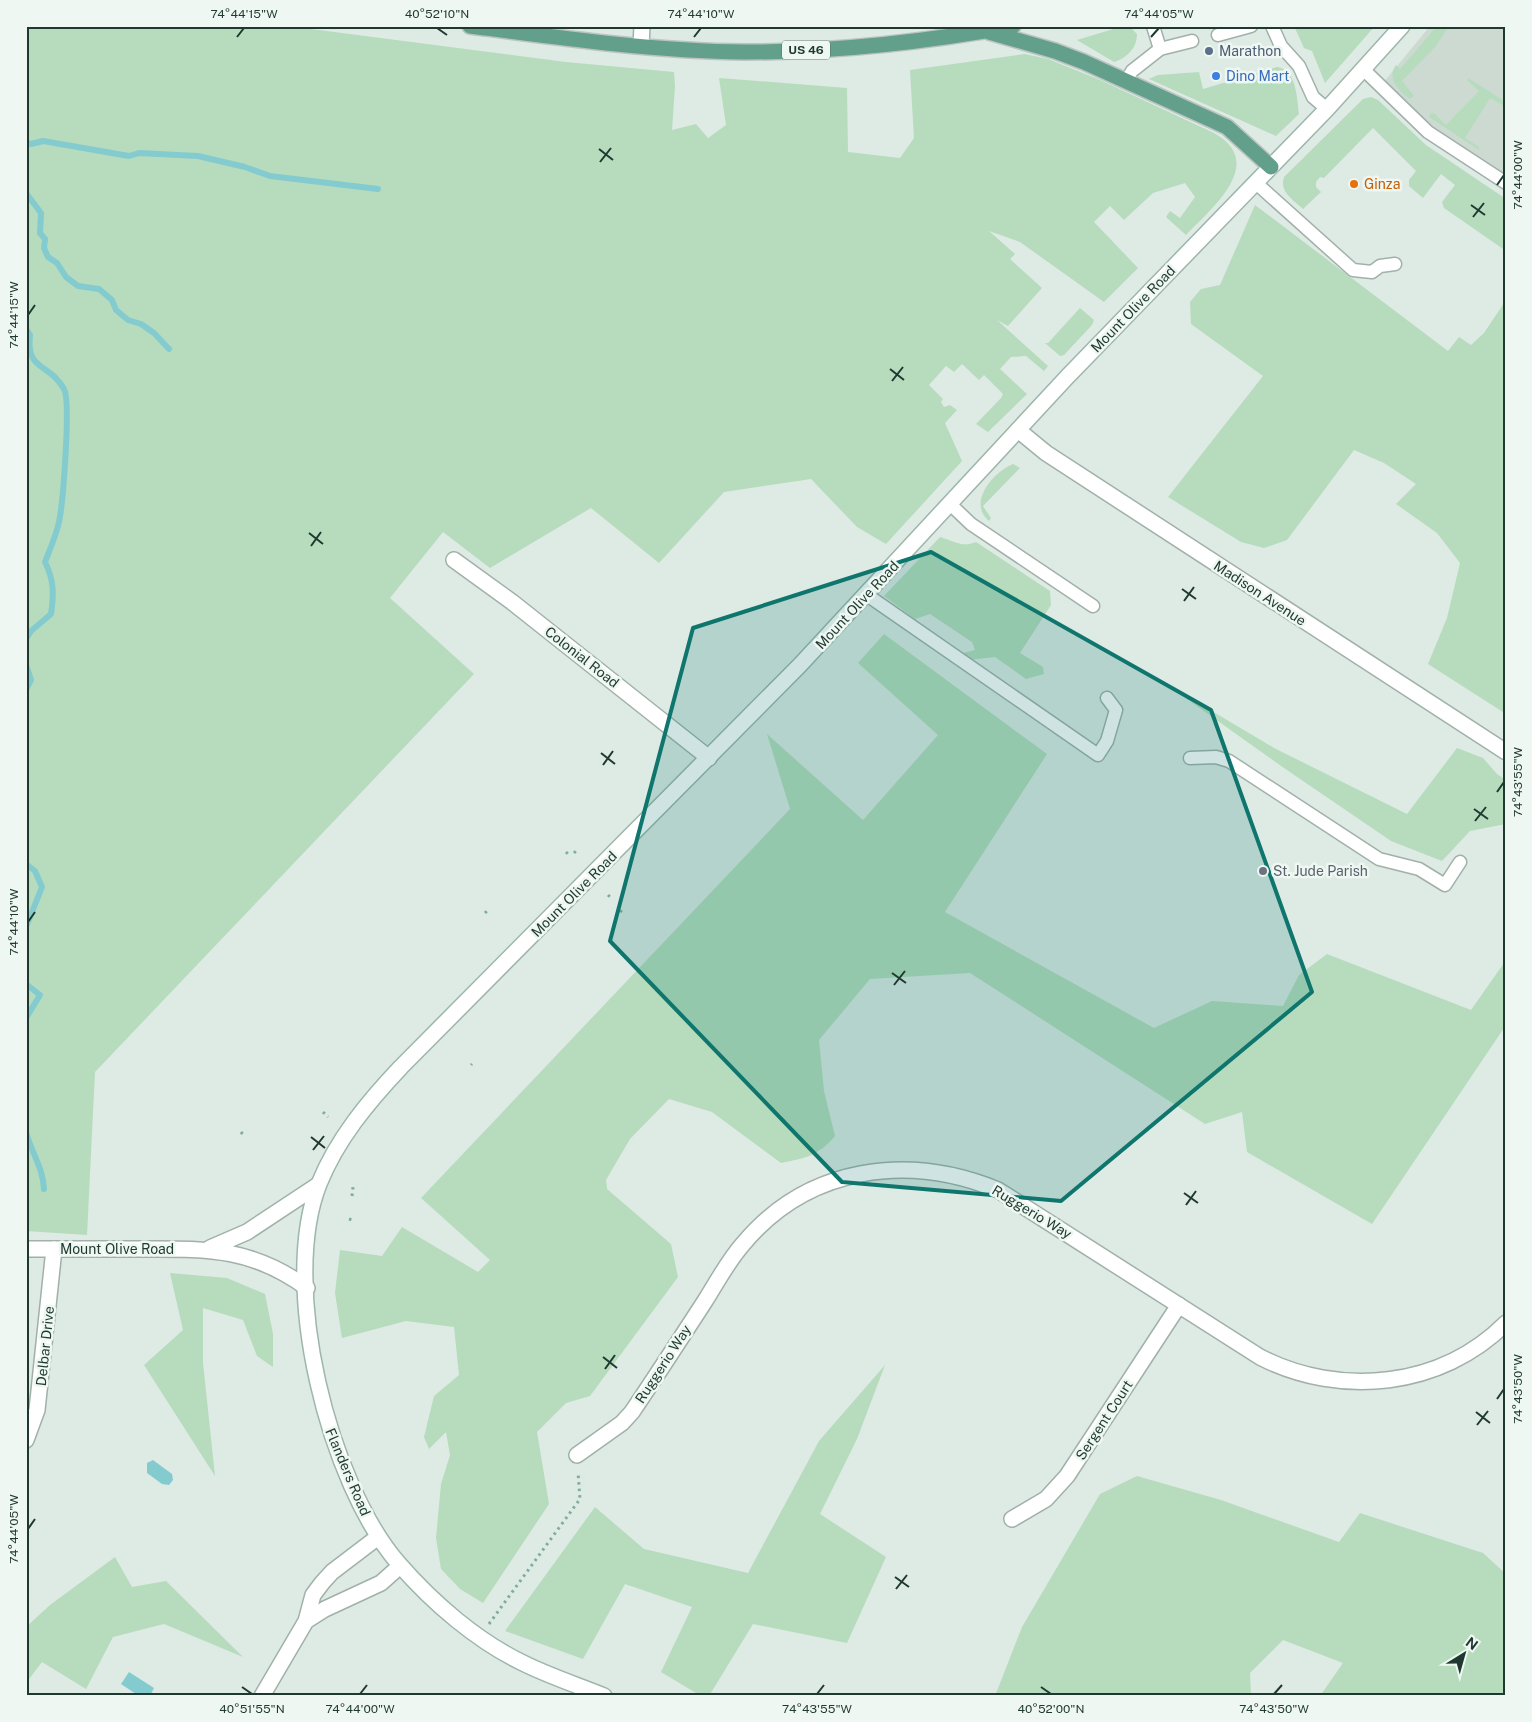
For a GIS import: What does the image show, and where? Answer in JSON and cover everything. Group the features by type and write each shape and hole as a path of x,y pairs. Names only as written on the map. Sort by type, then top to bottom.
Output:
{"main road":[{"name":"US 46","path":"470,26 641,46 745,52 880,45 1013,26"},
{"path":"985,31 1056,51 1126,80 1227,127 1271,167"}],"street":[{"path":"641,46 642,26"},
{"name":"Mount Olive Road","path":"307,1244 318,1185 345,1134 387,1082 709,758 867,595 1018,430 1327,109 1402,26"},
{"name":"Madison Avenue","path":"1018,430 1046,453 1506,752"},
{"name":"Colonial Road","path":"454,560 512,602 698,747 709,758"},
{"name":"Ruggerio Way","path":"577,1455 614,1429 632,1412 734,1256 754,1232 776,1213 807,1193 858,1174 894,1169 932,1171 962,1176 998,1190 1272,1364 1321,1379 1356,1382 1385,1381 1440,1367 1469,1352 1506,1323"},
{"name":"Mount Olive Road","path":"208,1249 247,1232 318,1185"},
{"name":"Flanders Road","path":"307,1244 307,1288 317,1374 328,1426 352,1489 378,1536 400,1566 439,1604 480,1636 523,1663 604,1696"},
{"name":"Mount Olive Road","path":"26,1248 208,1249 261,1262 285,1273 307,1288"},
{"name":"Delbar Drive","path":"26,1440 37,1410 54,1249"},
{"name":"Sergent Court","path":"1012,1519 1039,1504 1063,1480 1179,1305"},
{"path":"262,1696 306,1621 313,1595 322,1582 378,1536"},
{"path":"306,1621 333,1605 381,1583 400,1566"}],"lane":[{"path":"1153,26 1160,49"},
{"path":"1218,35 1251,26"},
{"path":"1272,26 1281,46 1302,71 1313,97 1327,109"},
{"path":"1126,80 1132,71 1160,49 1192,41"},
{"path":"1363,70 1428,132 1506,183"},
{"path":"1256,183 1353,270 1372,272 1380,266 1395,264"},
{"path":"950,504 971,524 1093,606"},
{"path":"867,595 1098,754 1107,741 1116,710 1107,698"},
{"path":"1190,758 1216,757 1229,761 1379,859 1419,869 1445,886 1460,862"}],"path":[{"path":"620,912 623,909"},
{"path":"323,1112 328,1117"},
{"path":"241,1132 244,1137"},
{"path":"352,1196 353,1187"},
{"path":"349,1218 355,1221"},
{"path":"480,1636 580,1499 577,1455"}],"highlighted area":[{"path":"931,552 1211,710 1312,992 1061,1201 842,1182 610,941 693,628"}],"shaded area":[{"path":"1430,26 1506,26 1506,179 1435,131 1384,82"}],"green space":[{"path":"26,26 288,26 566,62 674,72 672,130 696,124 708,138 726,125 719,78 847,88 848,152 900,158 914,138 910,70 1025,54 1048,59 1098,79 1214,133 1229,145 1236,158 1235,172 1230,186 1220,199 1186,235 1166,217 1170,211 1180,218 1195,197 1185,183 1153,193 1124,220 1110,206 1094,222 1138,268 1104,302 1020,242 989,231 1015,254 1010,259 1042,288 1008,326 997,320 1048,366 1044,371 1026,356 1011,357 1000,369 1027,394 988,432 976,424 1003,394 984,375 979,380 962,364 954,372 946,366 929,385 943,399 941,402 944,407 950,405 957,410 945,423 962,461 886,544 857,527 811,479 724,492 659,563 591,508 490,568 443,532 390,598 474,674 95,1072 87,1235 26,1231"},
{"path":"1123,26 1129,26 1137,34 1137,39 1130,52 1114,62 1077,40"},
{"path":"1294,26 1375,26 1325,83 1312,51 1304,48"},
{"path":"1437,26 1449,26 1436,46 1402,81 1414,96 1410,99 1395,84 1392,75 1393,70 1396,65 1400,69"},
{"path":"1277,67 1284,69 1292,79 1295,86 1299,114 1276,136 1149,79 1158,75 1199,72 1203,89"},
{"path":"1468,78 1506,102 1506,107 1490,98 1465,138 1479,147 1479,150 1429,117 1430,114 1434,113 1446,125 1479,91 1467,80"},
{"path":"1371,97 1378,100 1426,145 1506,199 1506,251 1444,208 1442,202 1455,185 1441,174 1423,198 1409,186 1409,180 1416,171 1373,128 1324,178 1320,177 1316,182 1316,187 1321,192 1303,209 1291,199 1283,187 1284,177 1363,99"},
{"path":"1255,205 1448,351 1459,337 1471,345 1484,333 1506,300 1506,714 1428,664 1447,618 1460,563 1437,533 1396,504 1416,484 1384,463 1354,450 1287,540 1264,548 1241,542 1168,497 1263,376 1191,324 1190,302 1201,289 1220,285"},
{"path":"1080,308 1094,320 1092,325 1064,355 1060,356 1045,343 1048,343"},
{"path":"1013,464 1020,468 983,506 991,518 989,521 983,514 981,506 985,489 998,474"},
{"path":"940,537 962,544 976,542 1050,591 1051,605 1020,653 1043,667 1044,674 1026,679 995,657 968,660 959,654 975,650 972,642 930,614 915,619 884,596"},
{"path":"884,634 1047,754 945,912 1154,1028 1212,1001 1283,1006 1299,975 1327,954 1471,1010 1506,960 1506,1025 1372,1224 1247,1152 1242,1112 1205,1124 970,973 870,979 819,1040 824,1091 835,1136 817,1152 805,1158 781,1163 712,1112 669,1099 630,1139 606,1180 607,1189 671,1244 678,1277 590,1396 566,1403 537,1432 549,1504 483,1603 460,1589 441,1569 436,1538 441,1484 450,1455 446,1432 429,1449 424,1437 434,1396 459,1375 454,1327 406,1321 342,1338 335,1293 340,1250 382,1256 402,1227 478,1272 490,1260 421,1198 790,809 767,734 863,820 938,735 858,663"},
{"path":"1163,682 1276,749 1407,814 1457,748 1483,758 1497,774 1506,780 1506,824 1470,831 1442,861 1391,841"},
{"path":"170,1273 227,1278 265,1294 273,1334 273,1367 257,1356 243,1320 203,1308 203,1363 215,1476 144,1365 183,1330"},
{"path":"885,1365 857,1439 820,1514 886,1557 847,1643 753,1624 709,1696 701,1696 661,1672 692,1607 625,1584 583,1659 505,1631 595,1507 644,1549 748,1573 819,1441"},
{"path":"1137,1476 1221,1500 1339,1542 1360,1513 1483,1553 1506,1574 1506,1696 1320,1696 1343,1663 1283,1640 1250,1673 1251,1696 995,1696 1022,1627 1100,1494"},
{"path":"115,1557 132,1587 166,1581 243,1657 164,1624 113,1637 86,1689 42,1662 26,1683 26,1627 50,1605"}],"water":[{"path":"153,1460 172,1474 173,1480 169,1485 162,1484 147,1473 147,1463"},
{"path":"129,1672 154,1688 150,1696 139,1696 121,1684"}],"waterway":[{"path":"26,142 31,144 43,141 129,156 139,153 198,156 245,167 270,176 378,189"},
{"path":"26,193 41,213 40,233 45,239 44,248 48,257 57,263 66,277 78,286 99,289 112,300 116,310 128,320 141,324 154,333 169,349"},
{"path":"26,329 30,335 30,347 35,361 52,374 64,389 67,413 61,511 56,532 45,562 53,587 51,614 31,631 26,639"},
{"path":"26,665 31,680 26,690"},
{"path":"26,864 35,871 42,887 26,927"},
{"path":"26,984 40,995 26,1018"},
{"path":"26,1078 26,1095"},
{"path":"26,1132 39,1167 44,1189"}],"place":[{"name":"Marathon","path":"1209,51"},
{"name":"Dino Mart","path":"1216,76"},
{"name":"Ginza","path":"1354,184"},
{"name":"St. Jude Parish","path":"1263,871"}]}
